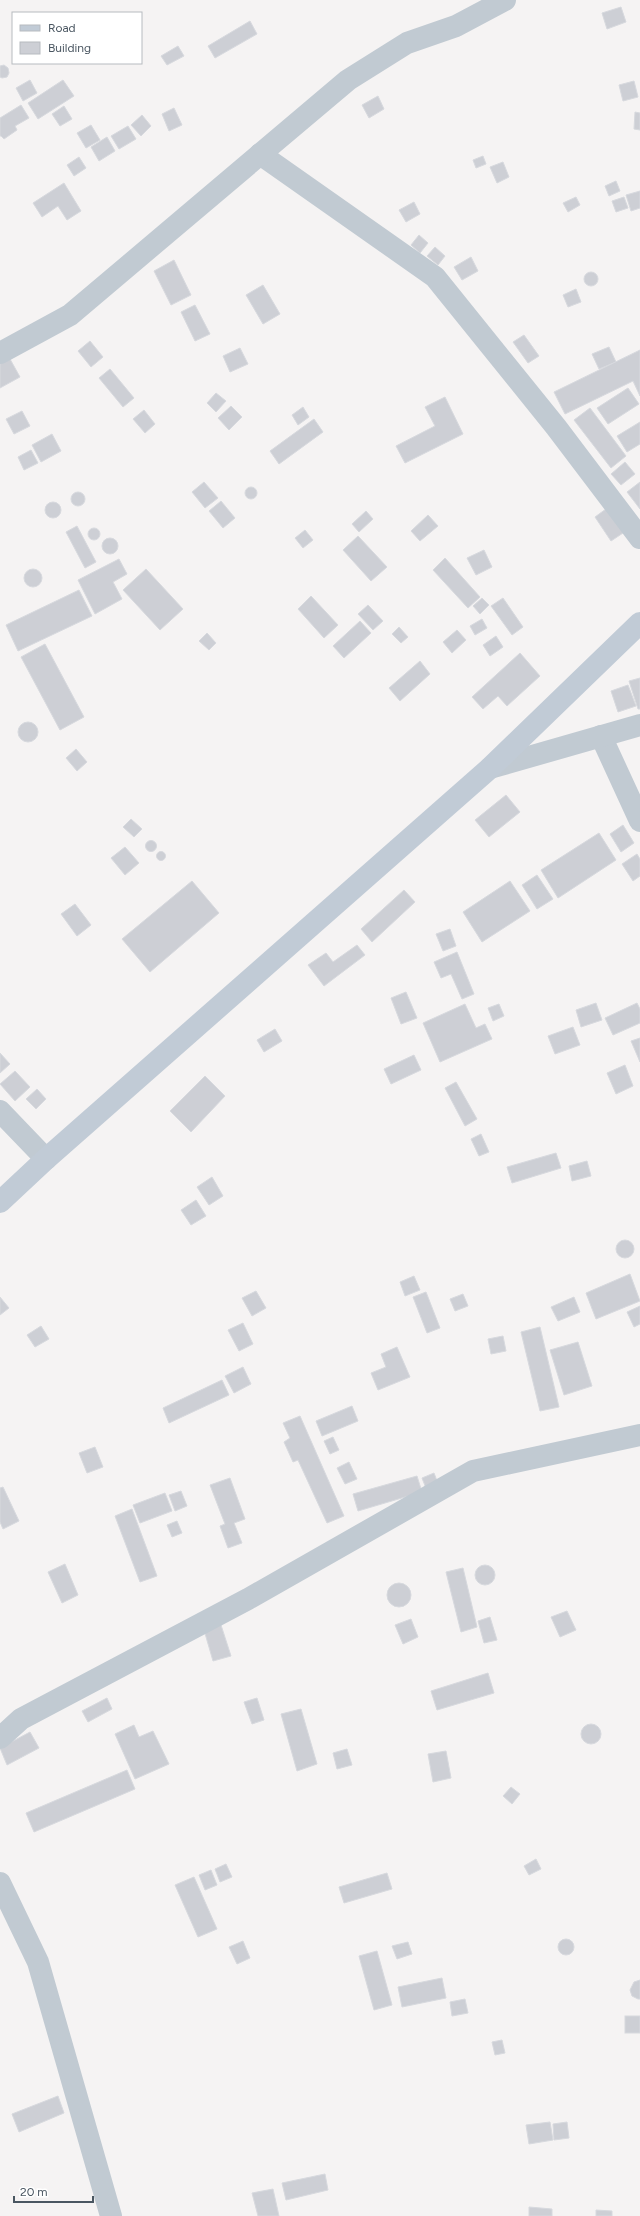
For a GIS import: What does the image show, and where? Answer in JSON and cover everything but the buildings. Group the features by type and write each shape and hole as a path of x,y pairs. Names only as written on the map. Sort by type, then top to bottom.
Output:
{"main road":[{"path":"0,1202 46,1159 490,768 640,623"}],"street":[{"path":"0,353 70,315 348,80 407,43 456,26 505,0"},
{"path":"260,154 435,277 556,427 640,538"},
{"path":"490,768 640,725"},
{"path":"601,736 640,822"},
{"path":"0,1111 46,1159"},
{"path":"0,1738 10,1719 248,1599 473,1471 640,1435"},
{"path":"0,1883 38,1962 111,2216"}]}
